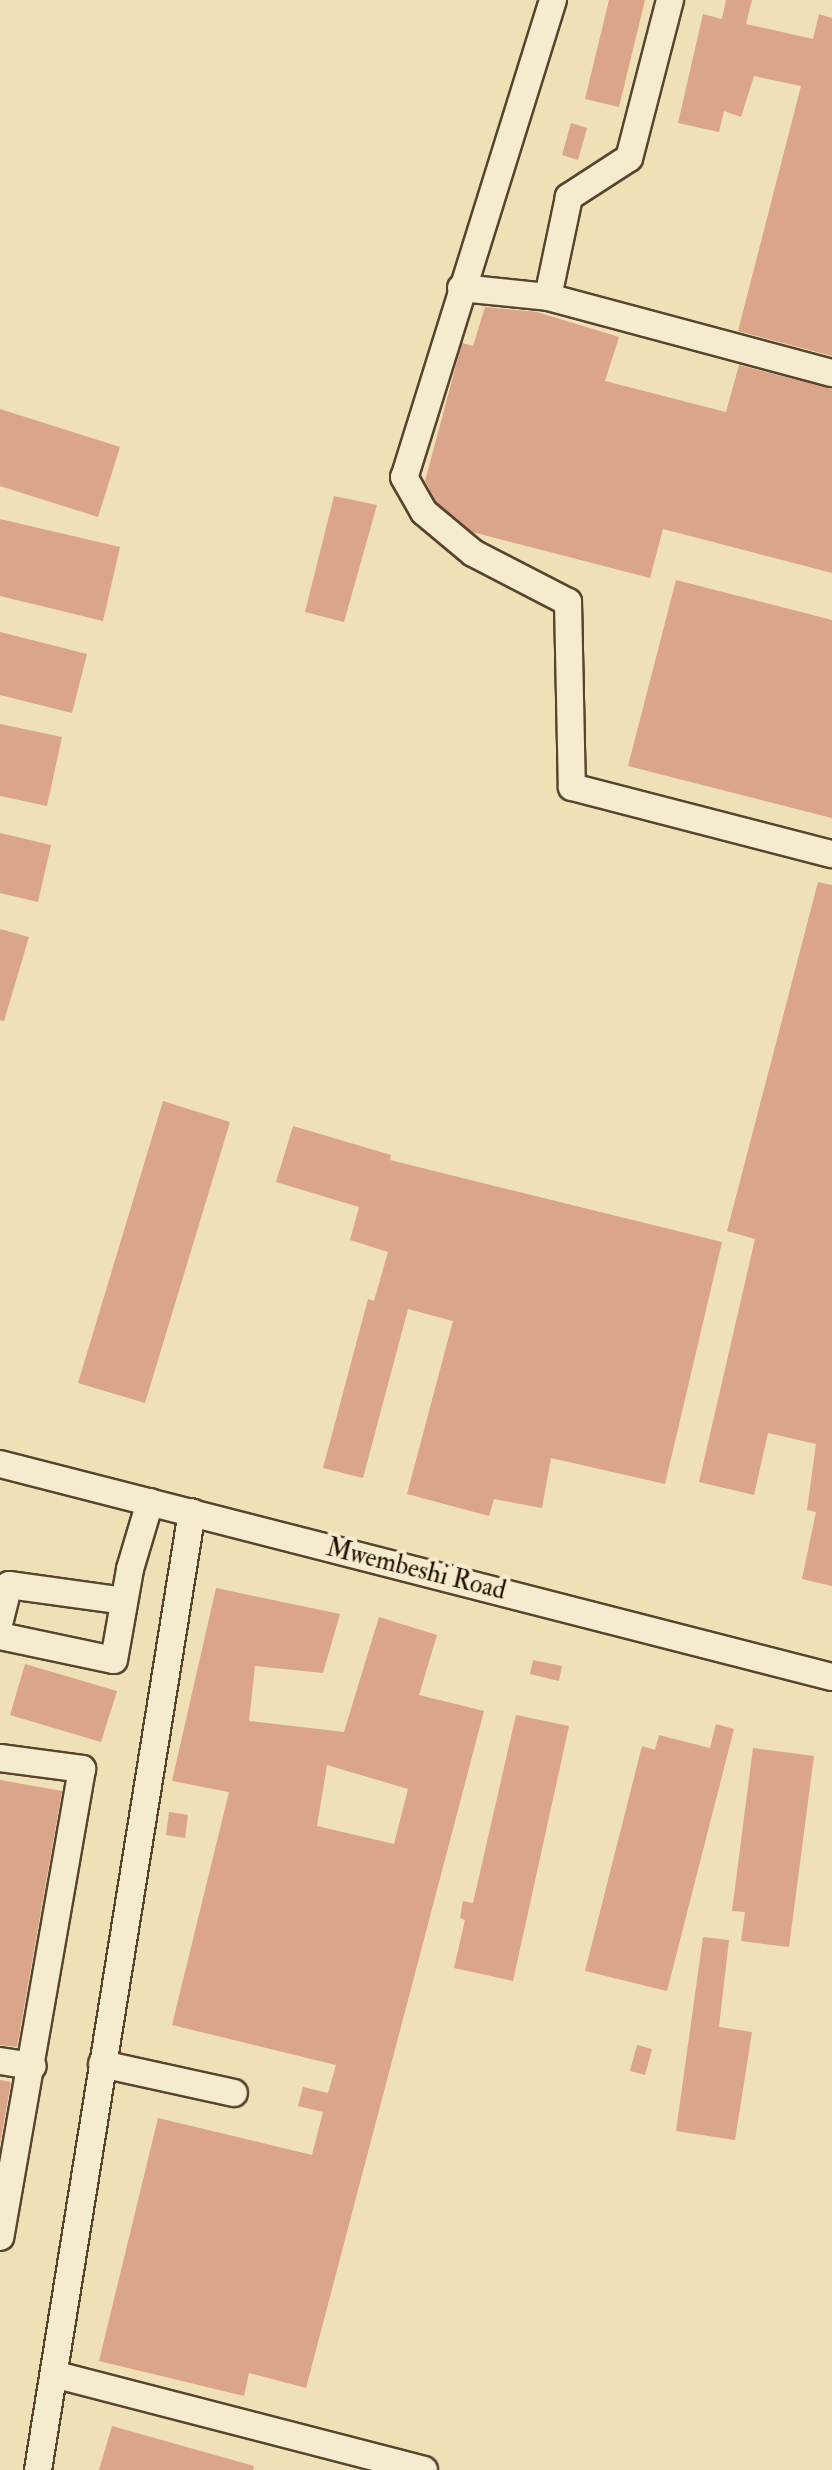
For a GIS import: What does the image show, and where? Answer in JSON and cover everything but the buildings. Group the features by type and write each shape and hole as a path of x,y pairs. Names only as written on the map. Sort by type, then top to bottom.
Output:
{"street":[{"path":"553,0 404,477 424,512 473,553 568,602 572,787 832,854"},
{"path":"548,297 569,197 629,158 670,0"},
{"path":"461,288 548,297 832,373"},
{"name":"Mwembeshi Road","path":"0,1464 832,1677"},
{"path":"0,1636 114,1660 124,1601 150,1502"},
{"path":"38,2470 57,2375 102,2064 192,1512"},
{"path":"0,1620 9,1585 124,1601"},
{"path":"0,1758 82,1769 33,2066 0,2237"},
{"path":"0,2061 33,2066"},
{"path":"102,2064 234,2093"},
{"path":"57,2375 424,2470"}]}
